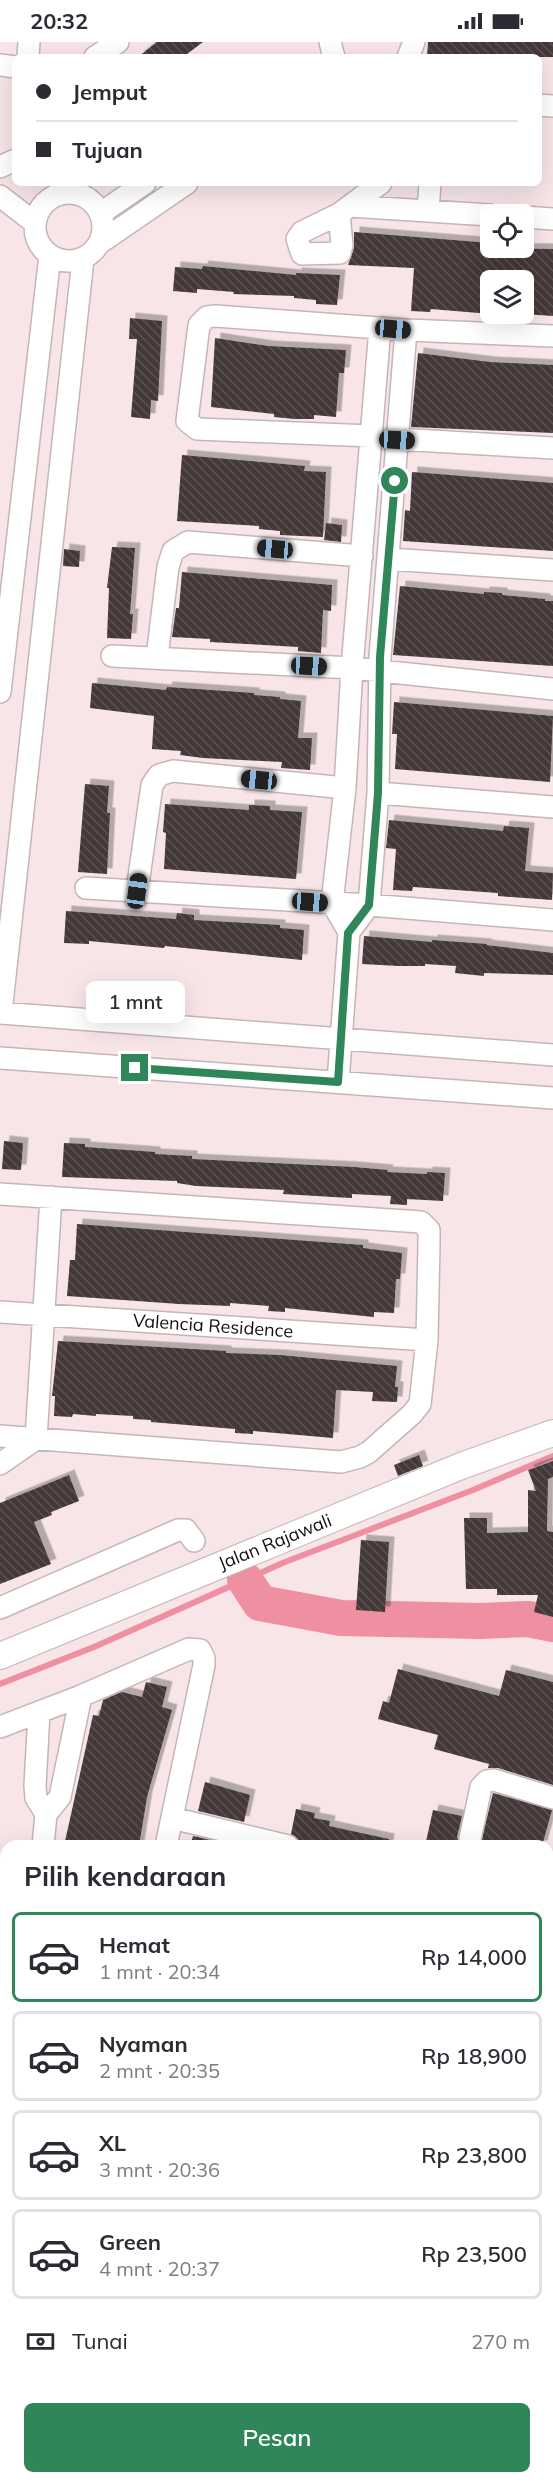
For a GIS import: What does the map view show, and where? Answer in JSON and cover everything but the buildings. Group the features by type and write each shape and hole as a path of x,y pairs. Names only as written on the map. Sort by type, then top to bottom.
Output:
{"street":[{"path":"100,54 118,42"},
{"path":"101,213 141,186"},
{"path":"101,242 104,227 101,213 92,201 79,193 44,190 34,223 38,241 50,255 65,261 82,259 93,252 101,242 183,186"},
{"path":"377,186 344,210 480,214"},
{"path":"428,211 430,186"},
{"path":"0,196 34,223"},
{"path":"534,218 553,219"},
{"path":"0,692 50,255"},
{"path":"82,259 1,1013 553,1055"},
{"path":"370,436 197,429 187,421 199,325 207,317 406,330 553,336"},
{"path":"338,1082 348,933 332,903 345,788 352,668 380,328"},
{"path":"348,933 369,905 378,793 379,672 406,330"},
{"path":"397,440 553,448"},
{"path":"365,501 394,501"},
{"path":"157,657 168,567 173,551 188,542 362,556"},
{"path":"389,559 553,570"},
{"path":"112,656 352,668 553,689"},
{"path":"137,891 152,785 163,773 173,771 345,788"},
{"path":"378,793 553,807"},
{"path":"87,888 369,905 553,920"},
{"path":"0,1058 553,1098"},
{"path":"0,1194 421,1222 429,1230 427,1340 422,1398 417,1409 377,1446 360,1457 341,1462 0,1436"},
{"path":"36,1439 51,1197"},
{"name":"Valencia Residence","path":"0,1312 427,1340"},
{"name":"Jalan Rajawali","path":"0,1656 427,1480 553,1433"},
{"path":"0,1464 36,1439"},
{"path":"0,1608 178,1530 186,1530 194,1541"},
{"path":"0,1727 196,1648 202,1653 204,1665 167,1840"},
{"path":"44,1840 46,1814 60,1797 81,1696"},
{"path":"39,1712 34,1786 36,1798 46,1814"},
{"path":"470,1839 481,1787 487,1780 494,1780 553,1798"},
{"path":"172,1818 263,1840"}],"waterway":[{"path":"0,1684 94,1647 285,1562 473,1490 553,1456"},
{"path":"245,1580 260,1603 341,1618 480,1621 528,1619 553,1624"}],"route":[{"path":"135,1068 338,1082 348,933 369,905 378,793 379,672 395,481"}]}
